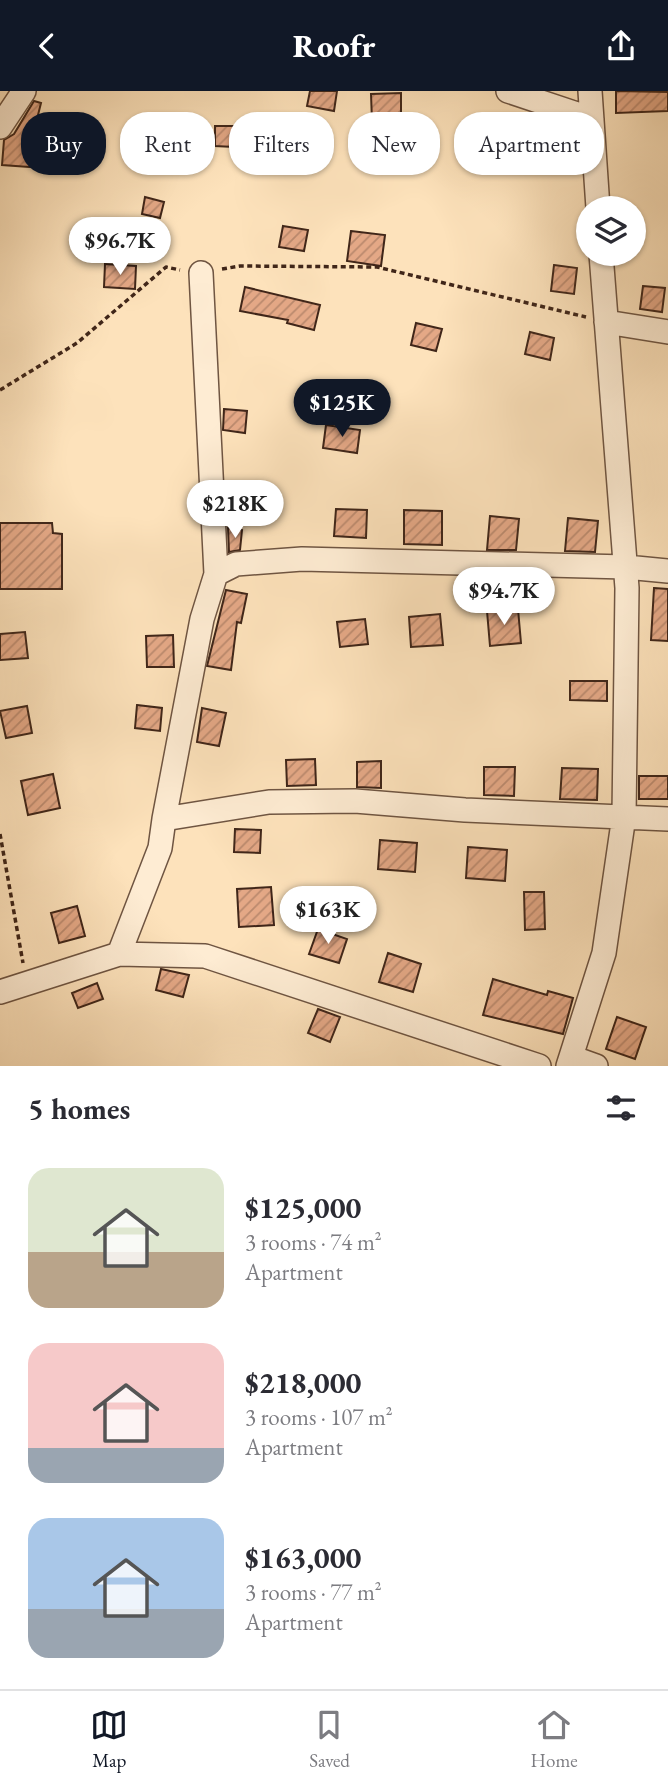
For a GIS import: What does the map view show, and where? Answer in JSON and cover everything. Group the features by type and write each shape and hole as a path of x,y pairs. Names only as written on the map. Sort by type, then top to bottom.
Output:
{"street":[{"path":"0,127 24,91"},
{"path":"508,91 571,112"},
{"path":"590,91 592,112"},
{"path":"596,175 597,196"},
{"path":"596,1066 569,1061 604,954 624,815 626,567 602,266"},
{"path":"119,954 160,848 202,619 216,574 201,273"},
{"path":"606,322 668,332"},
{"path":"216,574 236,564 302,559 626,567 668,571"},
{"path":"164,819 269,802 355,801 465,810 668,819"},
{"path":"0,992 119,954 205,956 539,1066"}],"path":[{"path":"0,390 77,343 166,267 201,273 240,266 377,267 606,322"},
{"path":"0,834 26,982"}],"building":[{"path":"310,91 337,91 334,111 307,106"},
{"path":"616,91 668,92 668,111 616,113"},
{"path":"401,93 401,112 372,112 371,94"},
{"path":"34,101 41,103 39,112 27,112"},
{"path":"21,122 21,166 2,165 4,140 14,134"},
{"path":"215,126 229,126 229,147 215,146"},
{"path":"145,197 164,202 160,218 142,214"},
{"path":"283,226 308,230 304,251 279,247"},
{"path":"351,231 385,235 381,266 347,261"},
{"path":"105,264 136,266 135,289 104,287"},
{"path":"554,265 577,268 574,294 551,291"},
{"path":"643,286 665,288 662,312 640,309"},
{"path":"245,287 320,305 314,330 287,323 288,320 240,311"},
{"path":"416,323 442,329 436,351 411,345"},
{"path":"530,332 554,338 550,360 525,354"},
{"path":"224,409 247,411 245,433 223,430"},
{"path":"326,425 360,430 357,453 323,448"},
{"path":"336,509 367,510 366,538 334,536"},
{"path":"404,510 442,511 442,545 404,544"},
{"path":"490,516 519,519 516,550 487,550"},
{"path":"568,518 598,521 595,552 565,551"},
{"path":"0,523 52,523 53,533 62,534 62,589 0,589"},
{"path":"228,528 242,530 240,550 229,552"},
{"path":"654,588 668,589 668,641 651,640"},
{"path":"226,590 247,594 241,623 237,622 231,670 207,666"},
{"path":"518,609 521,643 490,646 487,611"},
{"path":"440,614 443,645 411,647 409,617"},
{"path":"365,619 368,644 340,647 337,622"},
{"path":"25,632 28,658 0,660 0,634"},
{"path":"173,635 174,667 147,667 146,636"},
{"path":"570,681 607,681 607,701 570,700"},
{"path":"137,705 162,708 160,731 135,728"},
{"path":"27,706 32,733 6,738 0,711"},
{"path":"202,708 226,713 219,746 197,742"},
{"path":"315,759 316,785 287,786 286,760"},
{"path":"381,761 381,788 357,787 357,762"},
{"path":"484,767 515,767 514,796 484,795"},
{"path":"562,768 598,769 597,800 560,799"},
{"path":"53,774 60,808 28,815 21,781"},
{"path":"639,776 668,776 668,799 639,799"},
{"path":"235,829 261,830 260,853 234,852"},
{"path":"380,840 417,843 415,872 378,869"},
{"path":"468,847 507,850 505,881 466,878"},
{"path":"271,887 274,925 239,927 237,889"},
{"path":"524,892 544,892 545,929 525,930"},
{"path":"77,906 85,936 59,943 51,913"},
{"path":"318,929 347,939 339,963 309,954"},
{"path":"388,953 421,964 413,992 379,982"},
{"path":"161,969 189,975 183,997 156,990"},
{"path":"493,979 547,995 548,991 573,998 563,1034 483,1015"},
{"path":"97,983 103,999 78,1008 72,993"},
{"path":"318,1009 340,1017 330,1042 308,1033"},
{"path":"617,1017 646,1027 635,1059 606,1049"}]}
